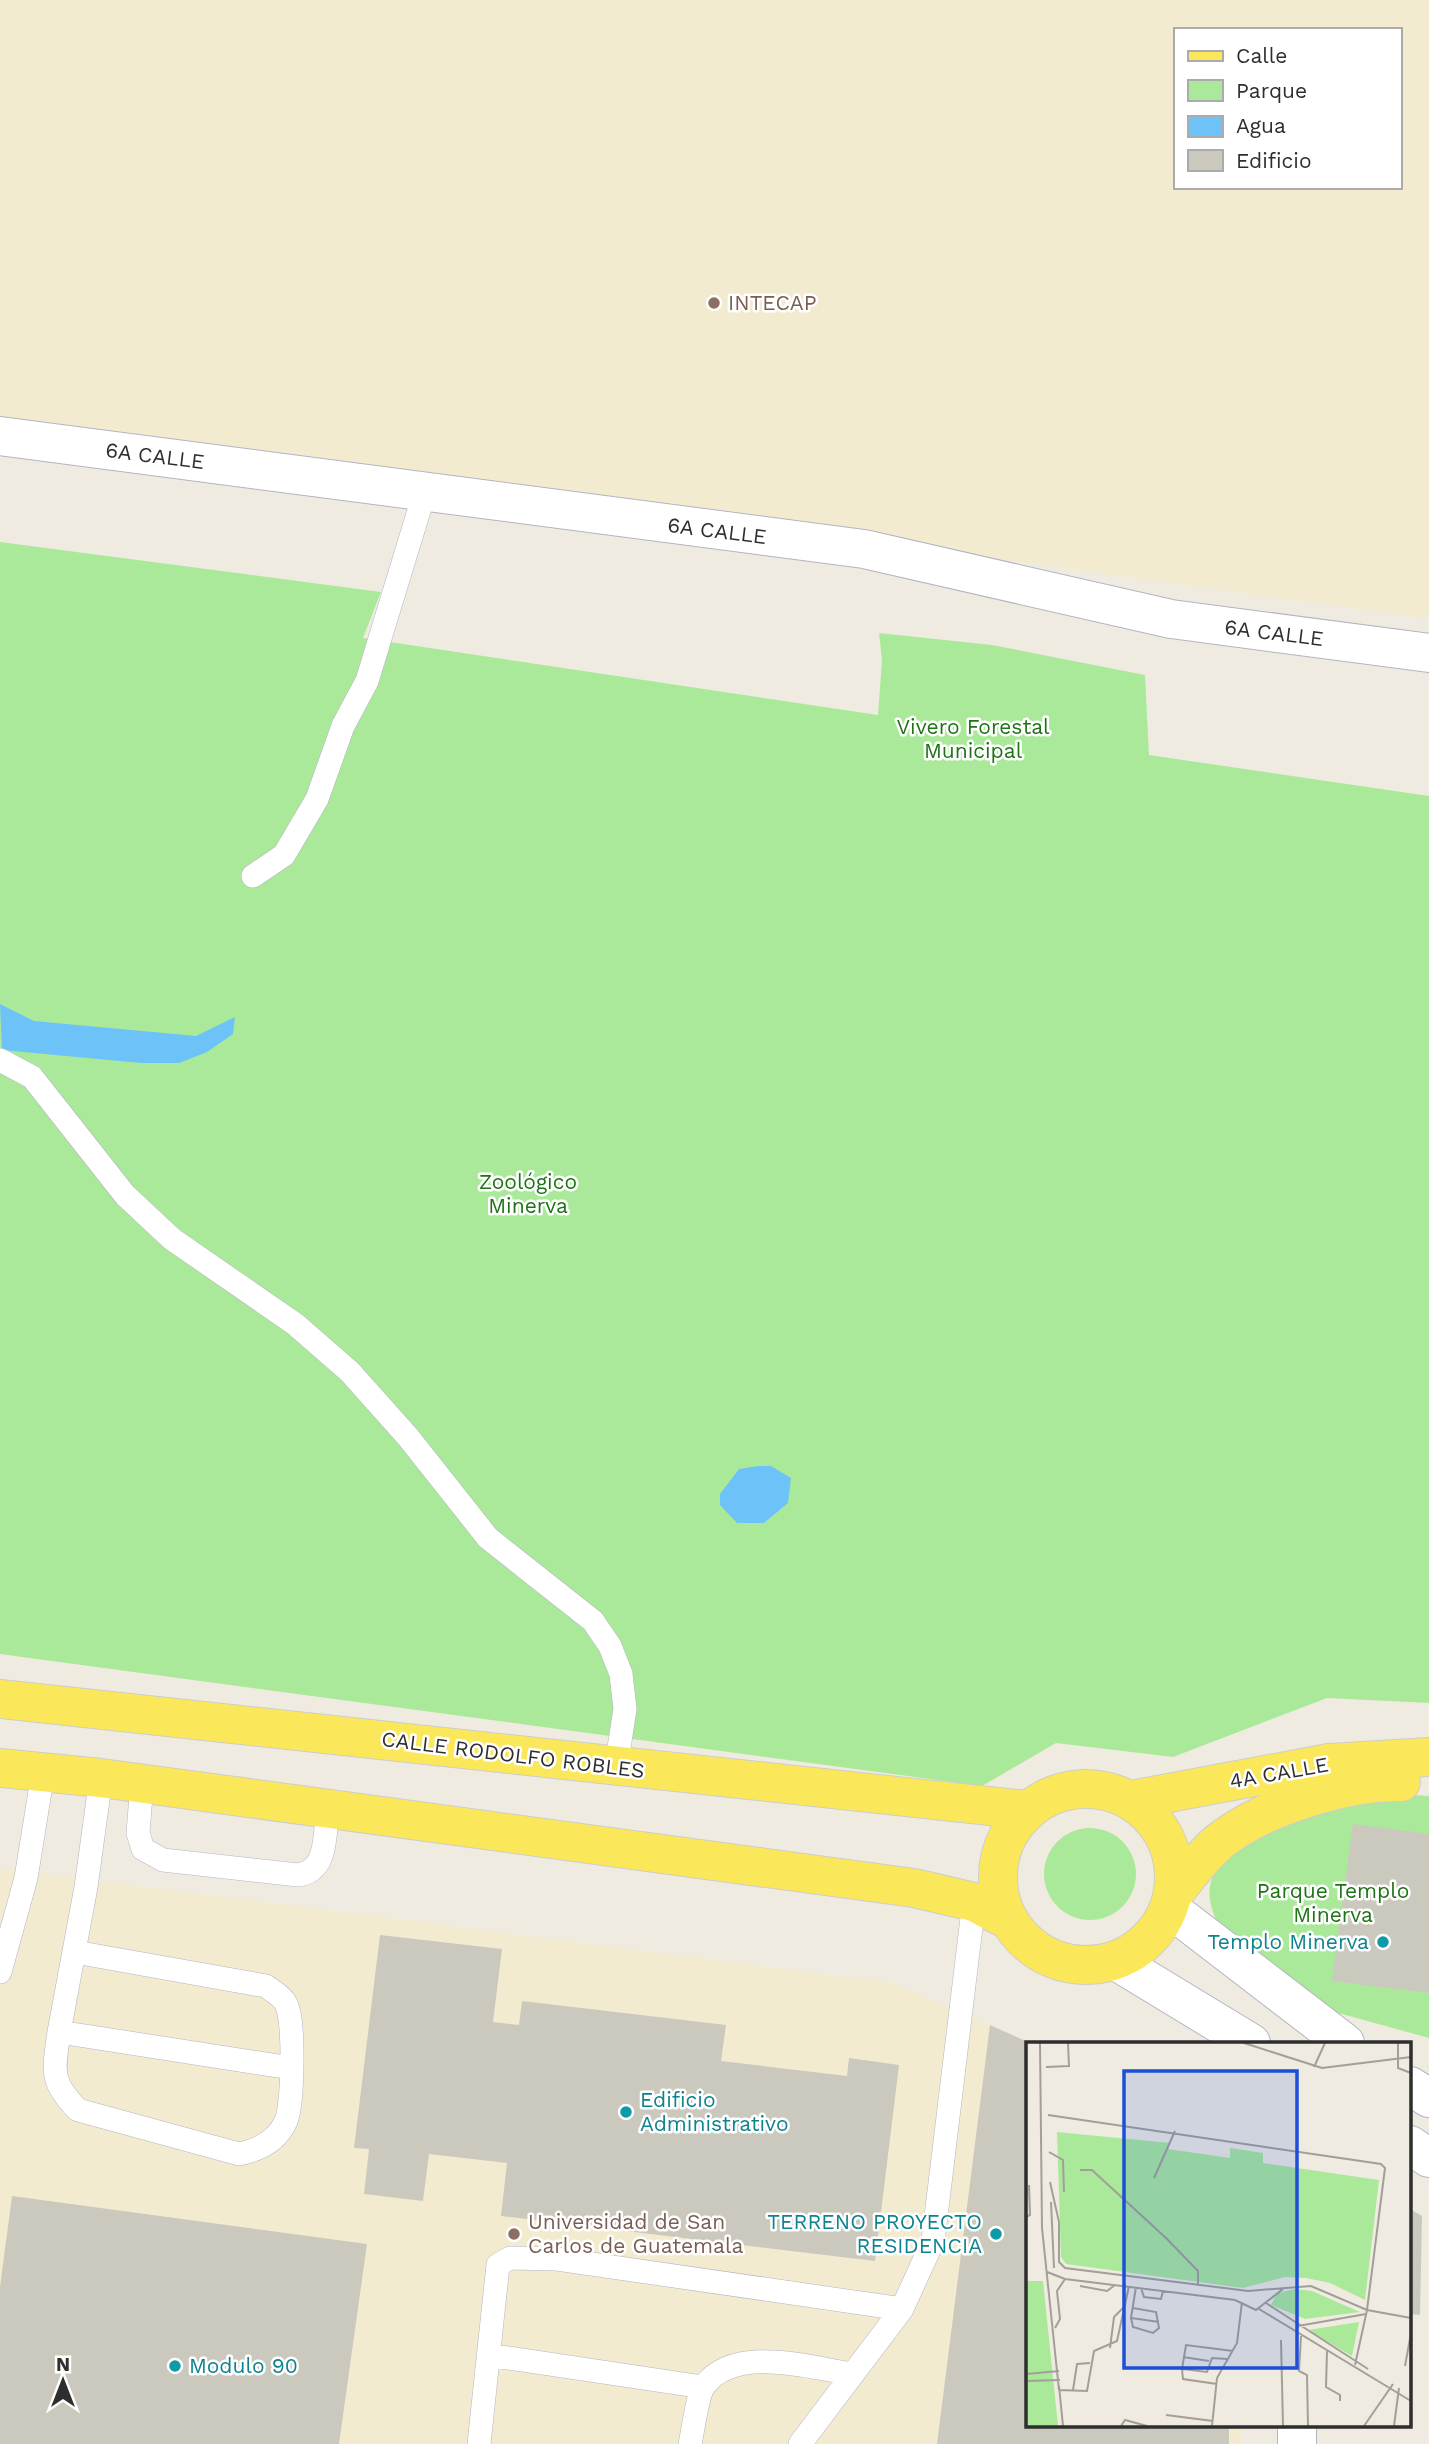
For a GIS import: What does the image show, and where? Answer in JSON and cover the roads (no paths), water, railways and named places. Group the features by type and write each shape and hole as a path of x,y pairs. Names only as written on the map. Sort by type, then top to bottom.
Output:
{"main road":[{"name":"CALLE RODOLFO ROBLES","path":"0,1699 1026,1810"},
{"name":"4A CALLE","path":"1131,1800 1329,1763 1429,1757"},
{"path":"0,1768 142,1783 914,1888 974,1902 1008,1920"},
{"name":"4A CALLE","path":"1171,1901 1221,1840 1259,1816 1357,1786 1389,1782 1429,1783"},
{"path":"1077,1788 1105,1790 1131,1800 1155,1821 1170,1847 1175,1878 1171,1901 1157,1930 1139,1948 1116,1961 1091,1965 1067,1963 1043,1955 1023,1940 1008,1920 998,1892 998,1862 1008,1834 1026,1810 1050,1795 1077,1788"}],"street":[{"name":"6A CALLE","path":"0,436 425,491 610,518 864,549 1171,619 1429,653"},
{"path":"1171,1901 1344,2042"},
{"path":"1116,1961 1249,2042"},
{"path":"1412,2087 1429,2098"},
{"path":"1412,2146 1429,2158"},
{"path":"1297,2426 1297,2444"}],"lane":[{"path":"253,876 284,855 317,799 343,726 367,681 425,491"},
{"path":"0,1060 32,1077 125,1195 172,1239 295,1324 350,1371 488,1538 593,1621 610,1646 621,1674 625,1709 615,1767"},
{"path":"0,1972 4,1940 26,1878 43,1773"},
{"path":"75,1952 266,1986 286,2002 293,2027 287,2120 257,2150 239,2154 78,2110 59,2091 55,2067 59,2032 75,1952 101,1778"},
{"path":"142,1783 138,1833 143,1849 163,1860 298,1875 309,1873 317,1868 321,1855 328,1808"},
{"path":"800,2444 902,2309 933,2241 940,2204 946,2124 974,1902"},
{"path":"59,2032 291,2068"},
{"path":"479,2444 498,2265 510,2258 557,2259 902,2309"},
{"path":"488,2355 703,2387"},
{"path":"690,2444 703,2387 728,2367 765,2362 853,2374"}],"water":[{"path":"0,1004 34,1021 196,1036 235,1017 233,1034 207,1052 179,1063 141,1063 2,1050"},
{"path":"771,1466 791,1478 788,1503 764,1523 737,1523 720,1505 720,1494 739,1469"}],"place":[{"name":"INTECAP","path":"714,303"},
{"name":"Templo Minerva","path":"1383,1942"},
{"name":"Edificio Administrativo","path":"626,2112"},
{"name":"Universidad de San Carlos de Guatemala","path":"514,2234"},
{"name":"TERRENO PROYECTO RESIDENCIA","path":"996,2234"},
{"name":"Modulo 90","path":"175,2366"}],"park label":[{"name":"Vivero Forestal Municipal","path":"973,739"},
{"name":"Zoológico Minerva","path":"528,1194"},
{"name":"Parque Templo Minerva","path":"1333,1903"}]}
